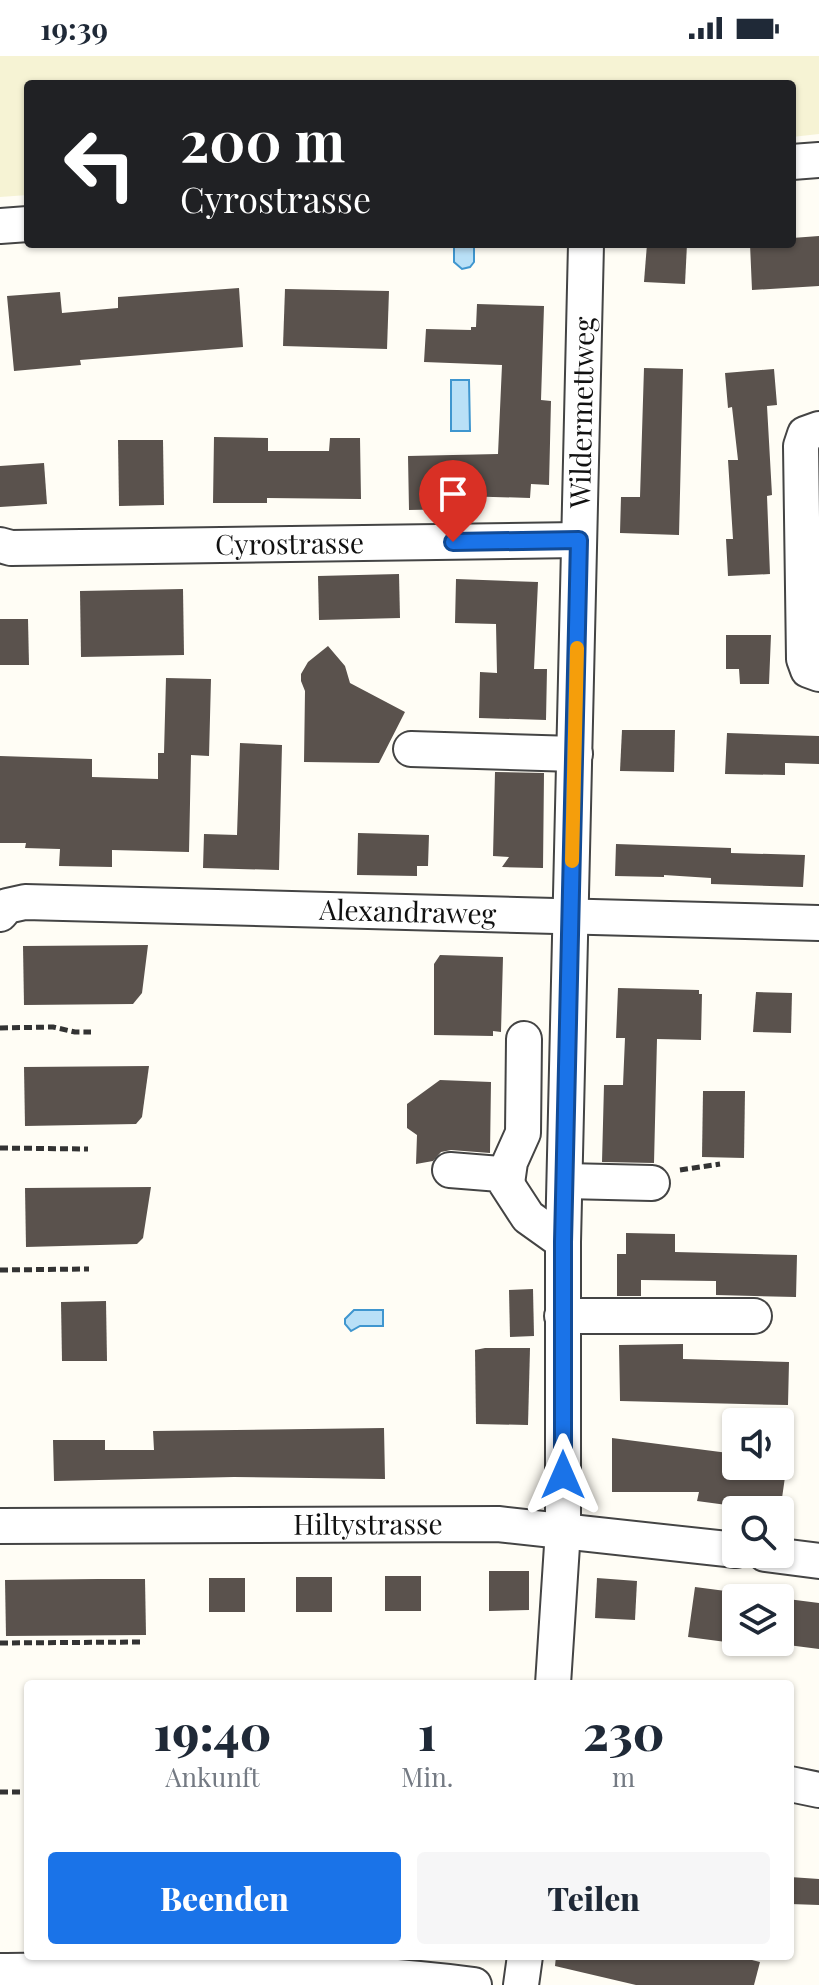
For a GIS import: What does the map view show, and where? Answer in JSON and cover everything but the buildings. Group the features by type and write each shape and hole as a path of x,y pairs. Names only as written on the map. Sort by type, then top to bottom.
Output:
{"street":[{"path":"796,162 819,160"},
{"path":"0,226 24,224"},
{"name":"Wildermettweg","path":"553,1680 563,1530 563,1242 586,248"},
{"path":"819,429 805,434 801,446 804,659 808,670 819,674"},
{"name":"Cyrostrasse","path":"0,545 11,548 579,540"},
{"path":"411,749 575,754"},
{"name":"Alexandraweg","path":"2,907 25,902 819,923"},
{"path":"507,1183 510,1162 523,1133 524,1039"},
{"path":"450,1170 496,1172 504,1178 528,1217 563,1242"},
{"path":"565,1181 652,1183"},
{"path":"562,1316 754,1316"},
{"name":"Hiltystrasse","path":"0,1526 442,1522 563,1530 722,1548"},
{"path":"794,1558 819,1561"},
{"path":"794,1785 819,1790"},
{"path":"521,1985 524,1960"},
{"path":"0,1971 185,1962 405,1976 474,1985"}],"path":[{"path":"0,1028 53,1027 91,1032"},
{"path":"0,1148 88,1149"},
{"path":"684,1169 720,1164"},
{"path":"0,1270 89,1269"},
{"path":"0,1643 144,1642"},
{"path":"0,1792 24,1792"}],"shaded area":[{"path":"0,56 819,56 819,134 796,137 796,80 24,80 24,195 0,197"}],"water":[{"path":"454,248 474,248 474,262 470,267 462,269 454,262"},
{"path":"451,380 469,380 470,431 451,431"},
{"path":"354,1310 383,1310 383,1326 360,1326 351,1331 345,1319"}],"slow traffic":[{"path":"572,861 577,648"}],"route":[{"path":"453,542 579,540 563,1242 563,1475"}]}
